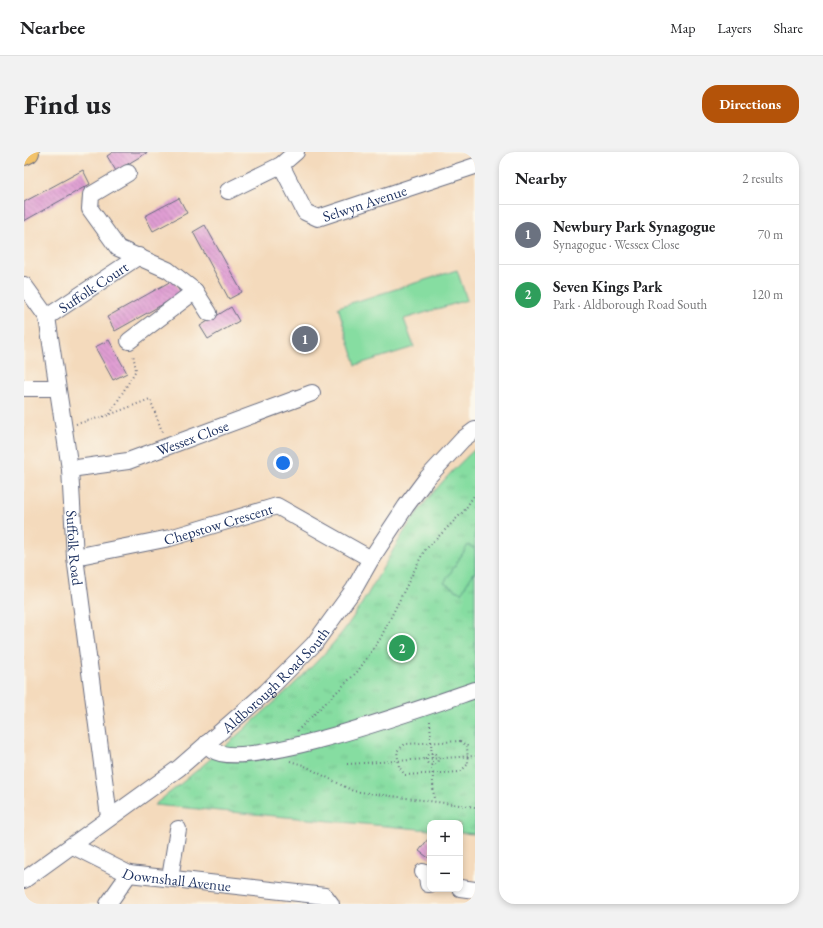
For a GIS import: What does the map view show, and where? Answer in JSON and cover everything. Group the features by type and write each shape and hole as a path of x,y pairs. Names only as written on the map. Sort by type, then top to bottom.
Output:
{"highway":[{"path":"24,154 28,152"}],"street":[{"path":"228,191 281,164 296,152"},
{"name":"Selwyn Avenue","path":"281,164 305,212 318,218 475,166"},
{"name":"Suffolk Court","path":"128,174 91,195 90,209 118,248 168,270 195,291 209,313"},
{"name":"Suffolk Court","path":"47,317 139,256"},
{"name":"Suffolk Road","path":"24,285 47,317 70,469 75,557 109,817"},
{"path":"130,340 195,291"},
{"path":"24,388 57,388"},
{"name":"Wessex Close","path":"70,469 128,461 312,393"},
{"name":"Aldborough Road South","path":"24,880 73,846 109,817 179,768 266,692 314,644 354,589 371,559 406,506 427,478 463,439 475,430"},
{"name":"Chepstow Crescent","path":"75,557 170,538 277,506 371,559"},
{"path":"207,744 214,751 230,754 242,755 264,752 312,742 429,706 475,690"},
{"path":"170,878 178,829"},
{"name":"Downshall Avenue","path":"73,846 129,874 325,896 331,904"},
{"path":"108,904 129,874"},
{"path":"463,888 475,890"}],"path":[{"path":"109,415 136,370 130,340"},
{"path":"63,427 109,415 150,399 167,446"},
{"path":"294,733 358,671 380,639 424,551 464,510 475,494"},
{"path":"429,706 434,801"},
{"path":"460,741 467,746 468,764 460,772 405,775 399,767 397,752 405,744 431,743 460,741"},
{"path":"264,752 303,765 353,791 475,807"},
{"path":"432,753 438,758"},
{"path":"426,759 428,754 432,753"},
{"path":"346,764 475,756"},
{"path":"432,765 437,762 438,758"},
{"path":"426,759 428,764 432,765"}],"green space":[{"path":"457,270 467,300 404,319 414,347 356,365 338,307"},
{"path":"475,449 475,834 463,833 463,820 427,820 427,830 154,805 192,775 288,690 334,643 368,594 404,532 420,509 455,468"},
{"path":"468,545 475,549 475,571 461,593 444,583"}],"building":[{"path":"113,152 148,152 116,171 107,156"},
{"path":"83,170 90,184 24,221 24,202"},
{"path":"179,198 187,213 153,231 145,216"},
{"path":"205,225 242,292 229,299 193,232"},
{"path":"173,280 181,294 115,331 107,317"},
{"path":"231,307 239,321 208,339 200,326"},
{"path":"109,340 127,373 113,380 95,347"},
{"path":"427,840 427,857 419,851"}],"place":[{"name":"Newbury Park Synagogue","path":"305,339"},
{"name":"Seven Kings Park","path":"402,648"}]}
